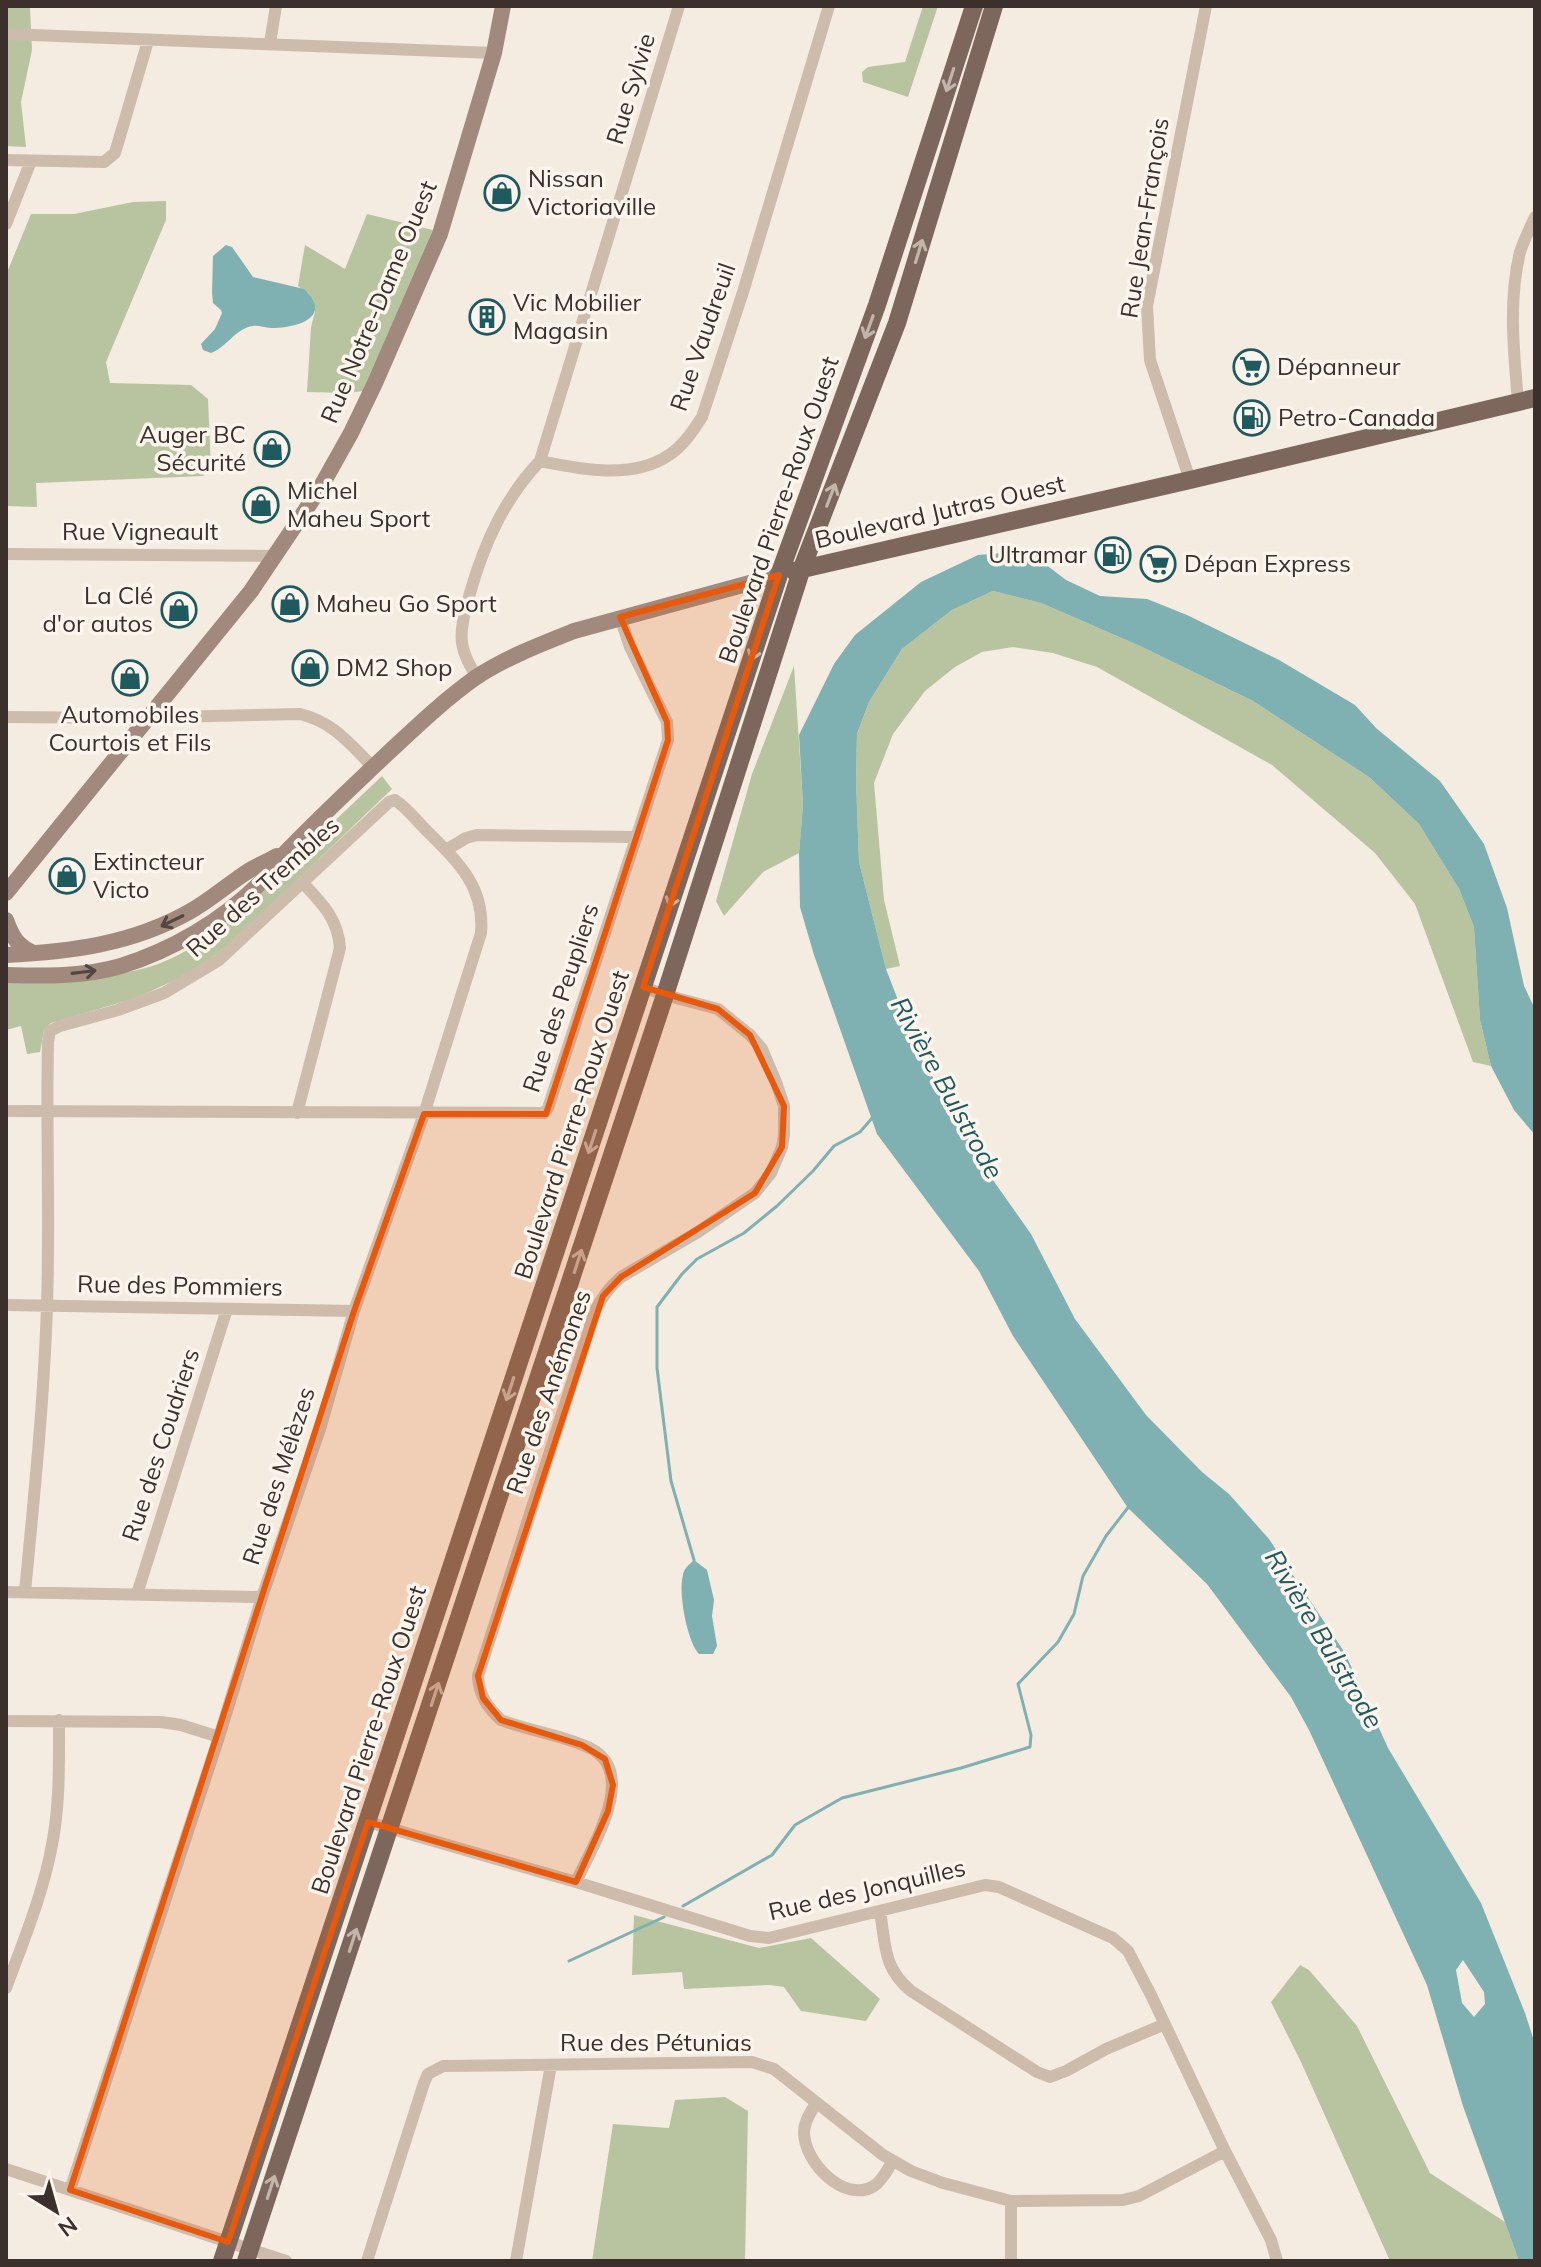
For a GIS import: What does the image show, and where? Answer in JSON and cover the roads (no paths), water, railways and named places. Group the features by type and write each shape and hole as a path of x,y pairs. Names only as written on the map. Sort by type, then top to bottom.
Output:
{"main road":[{"name":"Rue Notre-Dame Ouest","path":"6,893 251,591 319,490 351,433 440,234 494,53 503,6"},
{"name":"Boulevard Pierre-Roux Ouest","path":"222,2261 779,575 877,305 974,6"},
{"name":"Boulevard Pierre-Roux Ouest","path":"248,2255 665,995 802,568 897,323 994,6"},
{"name":"Boulevard Jutras Ouest","path":"6,975 91,972 121,966 175,945 225,913 260,883 286,852 448,699 477,677 574,631 802,568 1527,400"},
{"name":"Boulevard Jutras Ouest","path":"6,955 83,949 162,926 192,911 248,871 286,852"},
{"path":"6,882 28,866"},
{"path":"6,910 28,866"},
{"path":"6,920 13,939 35,954"}],"street":[{"path":"270,43 276,6"},
{"name":"Rue Sylvie","path":"540,461 679,6"},
{"name":"Rue Vaudreuil","path":"540,461 588,469 619,470 647,465 669,455 691,435 702,417 743,292 829,6"},
{"name":"Rue Jean-François","path":"1190,480 1150,360 1147,306 1206,6"},
{"path":"6,34 494,53"},
{"path":"6,160 104,162 111,158 148,41"},
{"path":"6,224 31,161"},
{"path":"1527,400 1512,336 1513,290 1521,249 1535,217"},
{"path":"477,677 467,661 462,631 479,561 509,499 540,461"},
{"name":"Rue Vigneault","path":"6,554 274,556"},
{"name":"Rue des Peupliers","path":"6,1111 544,1113 668,740 667,722 630,647 620,617"},
{"path":"6,717 307,716 330,725 373,767"},
{"name":"Rue des Mélèzes","path":"70,2190 262,1597 320,1429 354,1311 424,1114 481,933 479,900 460,866 395,800"},
{"name":"Rue des Trembles","path":"25,1592 47,1306 50,1031 143,1002 189,980 219,960 389,802 395,800"},
{"path":"446,850 477,835 637,837"},
{"path":"297,1113 340,948 333,916 303,883"},
{"name":"Rue des Anémones","path":"576,1882 608,1811 613,1785 609,1766 593,1750 501,1720 483,1698 478,1687 478,1676 595,1311 603,1296 621,1277 698,1232 755,1193 771,1173 784,1135 784,1106 776,1082 762,1049 750,1035 718,1009 643,987"},
{"name":"Rue des Pommiers","path":"6,1305 354,1311"},
{"name":"Rue des Coudriers","path":"137,1594 227,1309"},
{"path":"6,1592 262,1597"},
{"path":"6,1988 43,1881 52,1845 58,1800 59,1720"},
{"path":"6,1721 161,1722 219,1737"},
{"name":"Rue des Jonquilles","path":"368,1822 750,1936 769,1938 985,1885 999,1887 1113,1938 1128,1951 1271,2240 1277,2261"},
{"path":"880,1912 890,1969 898,1981 1037,2072 1050,2077 1066,2071 1106,2049 1165,2024"},
{"name":"Rue des Pétunias","path":"367,2261 428,2074 443,2066 752,2062 774,2069 893,2161 911,2171 1011,2201 1123,2200 1139,2196 1225,2151"},
{"path":"516,2261 551,2065"},
{"path":"816,2103 806,2120 804,2132 811,2156 828,2177 841,2186 860,2190 871,2188 881,2181 893,2161"},
{"path":"6,2169 228,2242 248,2255 286,2261"},
{"path":"1011,2201 1011,2261"}],"water":[{"path":"226,245 232,247 253,277 304,289 315,307 313,314 291,326 247,327 217,350 211,353 203,350 201,344 215,329 222,313 213,303 213,256"},
{"name":"Rivière Bulstrode","path":"1028,551 1066,580 1100,596 1147,599 1187,615 1279,660 1355,705 1376,728 1440,781 1484,844 1507,908 1524,986 1535,1009 1535,1135 1514,1110 1491,1066 1480,1020 1474,927 1459,889 1419,824 1369,777 1253,701 1140,646 1041,603 993,591 952,610 902,649 869,702 857,734 859,862 886,969 920,1057 995,1183 1031,1234 1075,1319 1146,1415 1202,1472 1229,1494 1269,1539 1345,1653 1388,1748 1481,1903 1535,2044 1535,2261 1519,2261 1463,2106 1427,1985 1291,1697 1207,1584 1128,1508 1013,1336 979,1271 877,1134 814,955 800,907 799,853 803,805 799,735 834,664 855,635 921,582 978,555","holes":["1463,1960 1484,1992 1485,2004 1474,2017 1462,2003 1456,1970"]},
{"path":"694,1560 707,1570 714,1600 712,1616 717,1646 713,1654 699,1654 685,1616 683,1575"}],"waterway":[{"path":"694,1560 671,1481 657,1368 657,1307 697,1259 744,1233 777,1206 834,1146 860,1132 873,1117"},
{"path":"683,1906 772,1855 795,1825 842,1798 1030,1747 1031,1735 1018,1684 1058,1642 1074,1614 1083,1576 1106,1536 1130,1505"},
{"path":"569,1961 664,1917"}],"place":[{"name":"Nissan Victoriaville","path":"502,193"},
{"name":"Vic Mobilier Magasin","path":"487,317"},
{"name":"Dépanneur","path":"1251,367"},
{"name":"Petro-Canada","path":"1252,418"},
{"name":"Auger BC Sécurité","path":"272,449"},
{"name":"Michel Maheu Sport","path":"261,505"},
{"name":"Ultramar","path":"1113,555"},
{"name":"Dépan Express","path":"1158,564"},
{"name":"Maheu Go Sport","path":"290,604"},
{"name":"La Clé d'or autos","path":"179,610"},
{"name":"DM2 Shop","path":"310,668"},
{"name":"Automobiles Courtois et Fils","path":"130,678"},
{"name":"Extincteur Victo","path":"67,876"}]}
